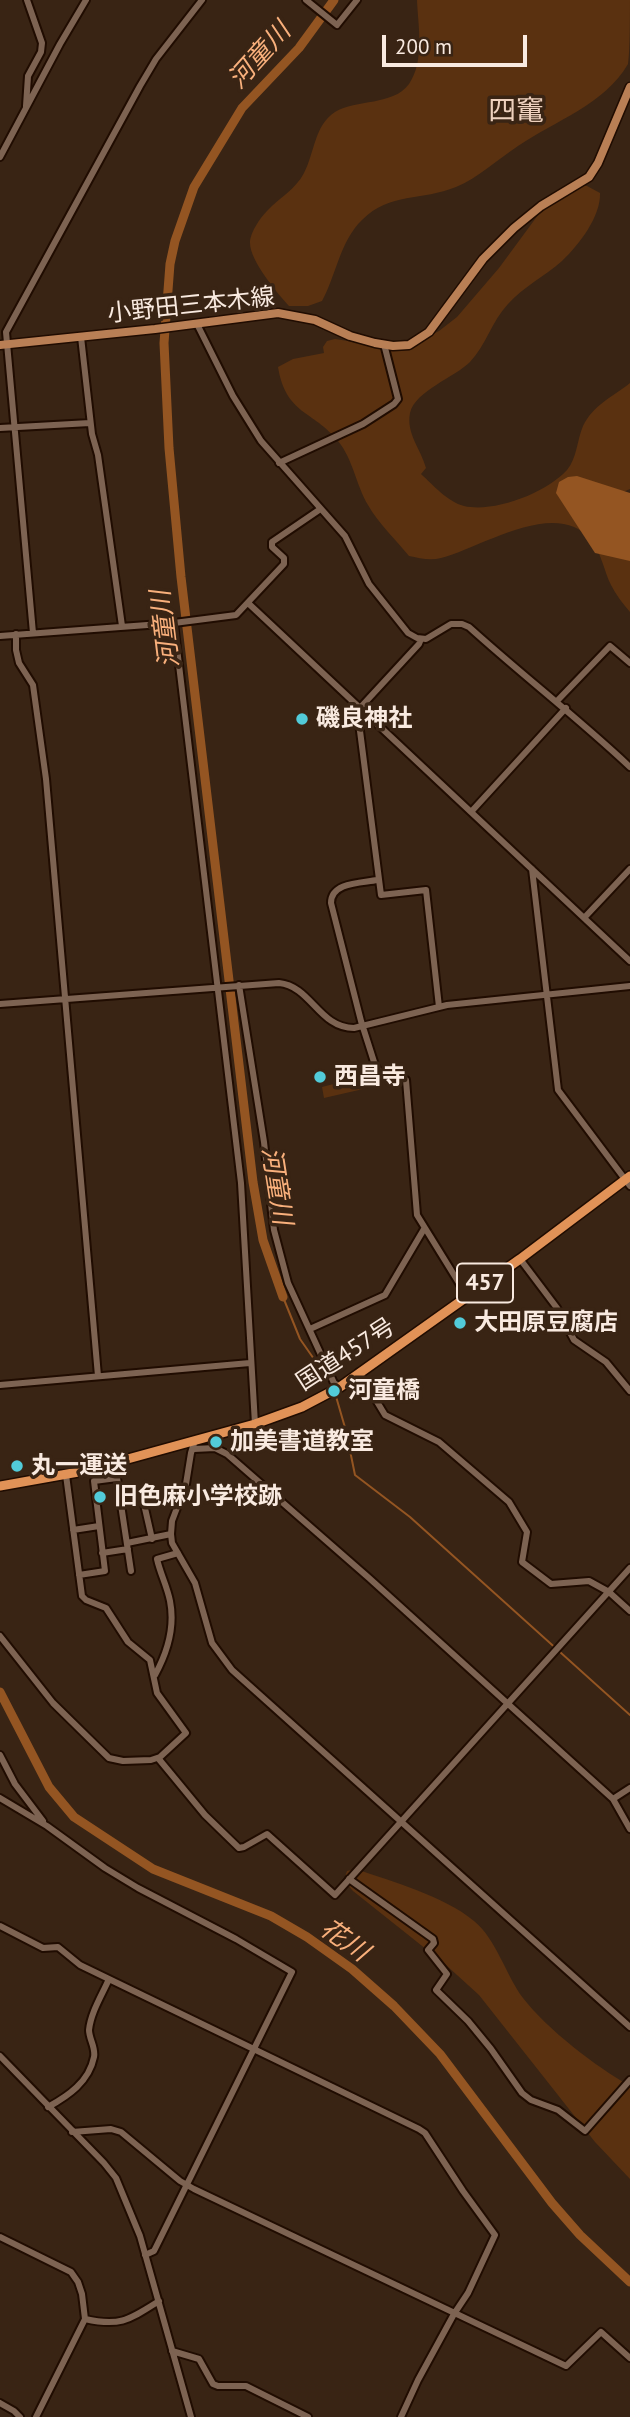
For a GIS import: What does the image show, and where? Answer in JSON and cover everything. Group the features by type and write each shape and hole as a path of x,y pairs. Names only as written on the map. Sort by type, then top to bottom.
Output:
{"highway":[{"name":"国道457号","path":"0,1486 66,1475 194,1445 317,1400 628,1181"}],"main road":[{"name":"小野田三本木線","path":"3,345 278,313 315,320 350,336 384,344 409,345 426,335 469,276 499,242 541,206 589,177 598,163 629,91"}],"street":[{"path":"26,108 28,76 41,52 42,43 27,0"},
{"path":"0,157 86,0"},
{"path":"33,633 15,428 3,345 6,332 140,86 156,59 202,0"},
{"path":"306,0 337,25 357,0"},
{"path":"197,324 241,411 261,441 319,510 345,536 361,571 408,633 421,639 430,637 451,624 470,627 521,674 566,708 630,767"},
{"path":"81,337 90,423 98,455 122,626"},
{"path":"279,463 344,434 394,404 397,399 396,389 384,344"},
{"path":"0,428 90,423"},
{"path":"0,636 175,623 236,615 284,564 284,558 274,549 272,542 319,510"},
{"path":"248,603 630,961"},
{"path":"175,623 241,1183 255,1424"},
{"path":"16,634 19,663 33,685 46,779 98,1376"},
{"path":"421,639 359,709 359,723 381,895 426,890 439,1007"},
{"path":"557,701 610,646 630,663"},
{"path":"471,812 566,708"},
{"path":"532,869 558,1090 628,1181"},
{"path":"584,918 630,869"},
{"path":"377,880 338,888 331,899 376,1068 406,1080 417,1215 467,1296"},
{"path":"0,1004 279,983 292,986 329,1021 347,1028 364,1027 439,1007 630,986"},
{"path":"237,985 264,1142 274,1230 288,1283 334,1383 339,1387"},
{"path":"310,1329 385,1295 424,1229"},
{"path":"520,1259 557,1308 575,1340 606,1362 630,1391"},
{"path":"0,1385 250,1363"},
{"path":"359,1372 385,1415 439,1442 509,1502 527,1532 522,1562 535,1574 551,1584 589,1581 609,1592 630,1611"},
{"path":"630,1829 614,1799 227,1454 215,1448 194,1445 186,1485 172,1521 171,1534 195,1583 207,1633 225,1662 630,2027"},
{"path":"104,1466 106,1479"},
{"path":"0,1636 53,1703 104,1755 123,1761 158,1758 186,1733 157,1693 150,1660 128,1642 106,1608 84,1598 66,1475"},
{"path":"79,1575 105,1571 94,1481 117,1478 131,1571"},
{"path":"120,1496 135,1493 144,1504 152,1539"},
{"path":"73,1530 99,1526"},
{"path":"103,1553 171,1534"},
{"path":"155,1675 170,1634 171,1613 170,1600 157,1559 178,1553"},
{"path":"158,1758 205,1815 239,1848 267,1834 335,1895 630,1568"},
{"path":"0,1755 15,1784 47,1826"},
{"path":"614,1799 630,1788"},
{"path":"0,1798 47,1826 138,1888 236,1939 292,1972 154,2250 145,2255"},
{"path":"349,1879 433,1939 434,1943 428,1951 447,1974 436,1990 468,2021 522,2093 561,2112 585,2131 630,2080"},
{"path":"0,1926 43,1948 58,1947 80,1965 425,2133 495,2235 468,2293 418,2380 401,2417"},
{"path":"48,2107 75,2091 94,2057 89,2030 109,1979"},
{"path":"0,2056 116,2178 140,2236 191,2417"},
{"path":"72,2132 111,2129 121,2132 187,2185 566,2366 601,2332 630,2358"},
{"path":"0,2238 14,2242 74,2275 82,2294 85,2319 36,2417"},
{"path":"85,2319 103,2324 119,2322 159,2301"},
{"path":"172,2351 199,2359 213,2384 246,2386 308,2417"},
{"path":"0,2403 20,2417"}],"shaded area":[{"path":"417,0 630,0 628,64 618,78 593,101 518,146 472,179 443,191 395,201 373,211 348,238 322,301 308,306 289,306 265,277 255,259 250,243 252,235 264,214 301,179 319,132 328,118 353,105 394,96 409,84 419,54"},
{"path":"575,184 587,186 600,193 597,211 582,239 562,261 508,304 470,362 419,398 413,405 409,421 426,468 421,474 452,501 464,506 490,507 519,499 558,478 573,460 587,419 598,407 630,383 630,489 616,495 630,546 630,612 613,589 592,541 577,528 559,523 518,529 441,558 409,556 372,512 338,441 287,394 278,367 293,359 324,353 323,347 327,341 335,339 380,346 421,340 439,331 457,317 499,268 555,192"},
{"path":"577,476 630,493 630,561 595,553 556,493 559,482"},
{"path":"368,1070 372,1087 324,1098 322,1087 345,1081 345,1077"},
{"path":"356,1869 433,1897 474,1921 495,1947 517,1989 533,2010 573,2047 630,2086 630,2179 595,2142 479,1995 446,1965 353,1891 345,1877 347,1871"}],"waterway":[{"name":"河童川","path":"283,1297 263,1240 253,1182 181,577 169,448 164,343 170,264 194,187 242,108 299,48 334,0"},
{"path":"283,1297 300,1339 330,1382"},
{"path":"335,1393 355,1475 410,1517 630,1715"},
{"name":"花川","path":"0,1692 49,1787 74,1817 153,1869 271,1916 307,1937 352,1969 394,2006 440,2054 552,2203 580,2235 630,2282"}],"place":[{"name":"磯良神社","path":"302,719"},
{"name":"西昌寺","path":"320,1077"},
{"name":"大田原豆腐店","path":"460,1323"},
{"name":"河童橋","path":"334,1391"},
{"name":"加美書道教室","path":"216,1442"},
{"name":"丸一運送","path":"17,1466"},
{"name":"旧色麻小学校跡","path":"100,1497"}],"district":[{"name":"四竃","path":"516,112"}]}
